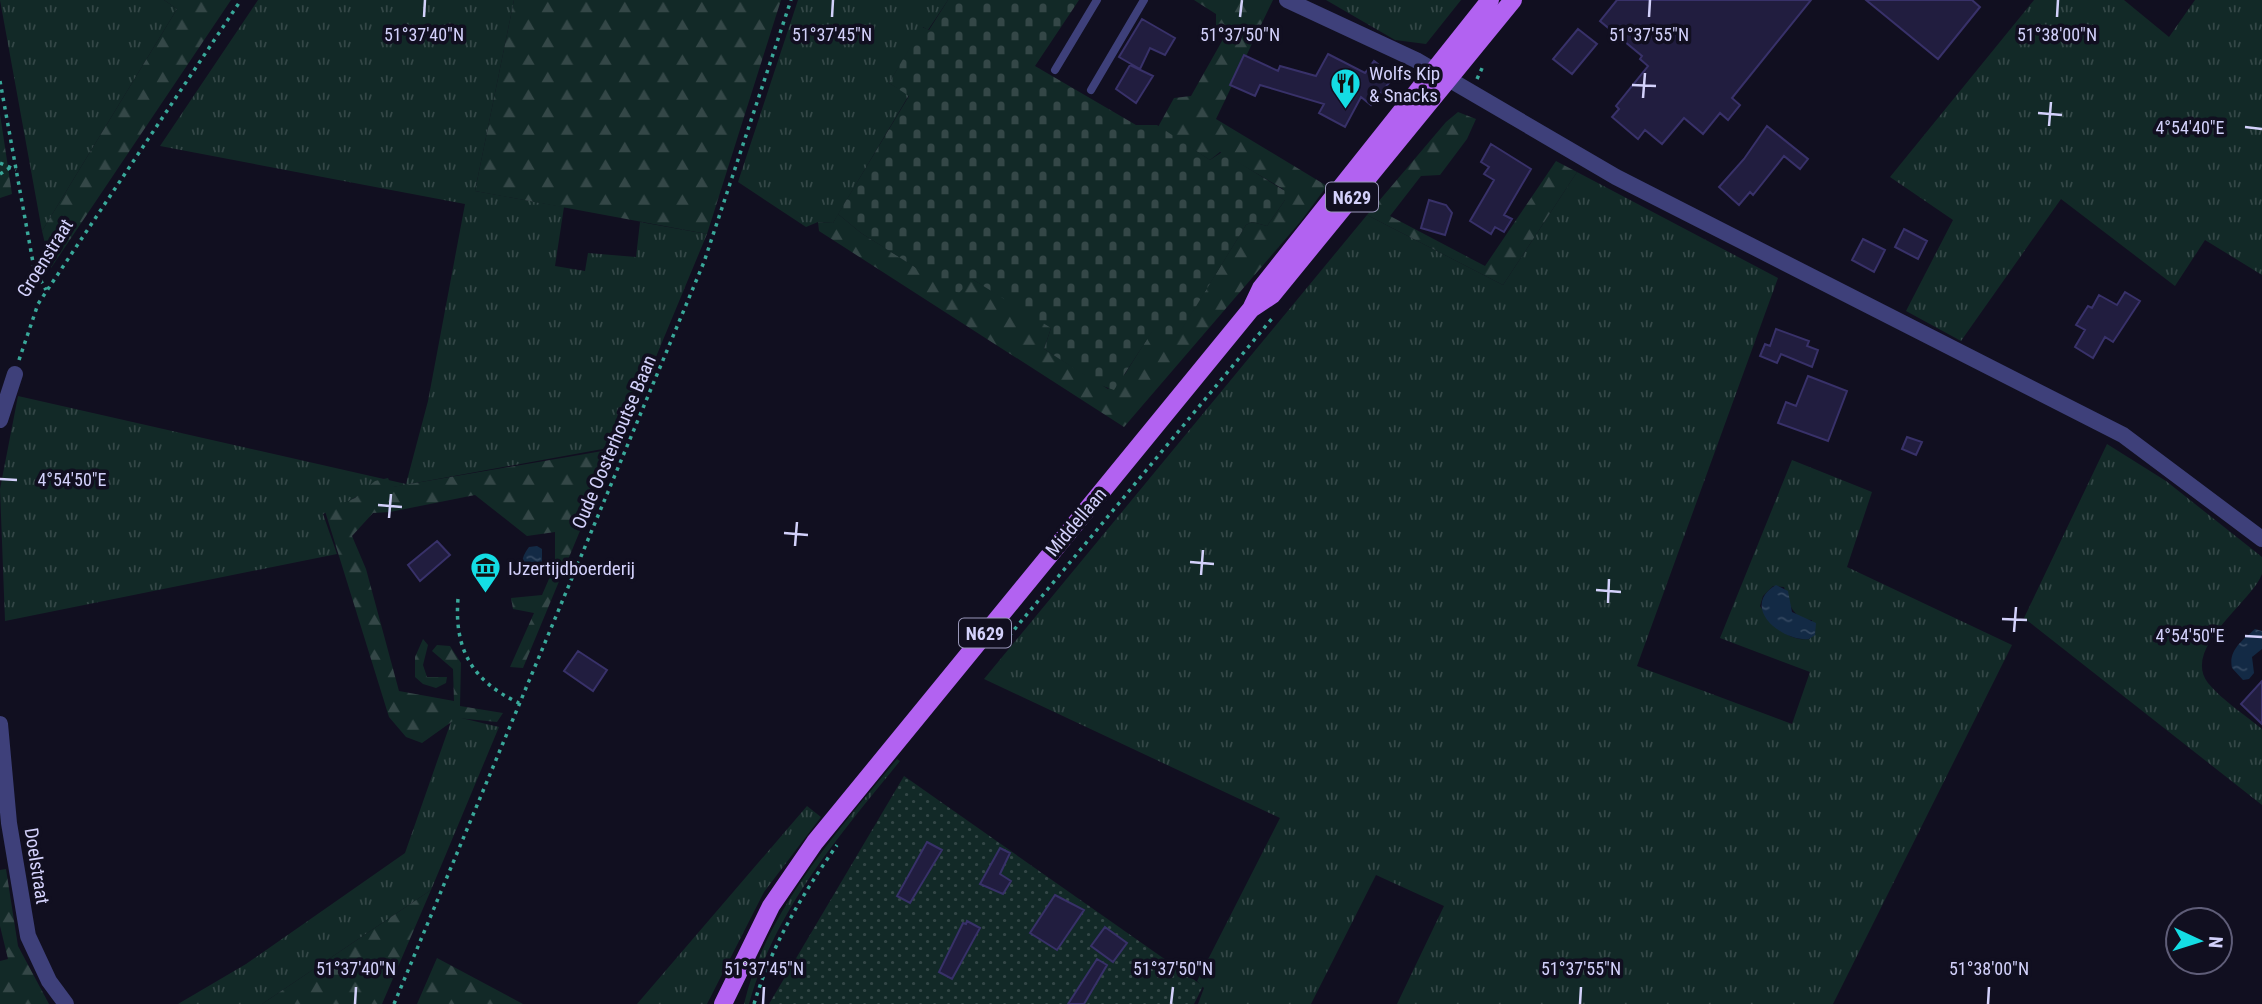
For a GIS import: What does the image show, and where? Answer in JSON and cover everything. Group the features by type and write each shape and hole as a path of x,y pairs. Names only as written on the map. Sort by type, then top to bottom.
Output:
{"main road":[{"name":"N629","path":"1441,76 1490,0"},
{"name":"N629","path":"1441,76 1513,0"},
{"name":"Middellaan","path":"723,1004 771,906 816,842 1251,309 1272,295 1441,76"},
{"name":"Middellaan","path":"736,1004 740,971"}],"street":[{"path":"1287,0 1397,51 1616,177 2123,435 2262,539"},
{"path":"0,420 15,374"},
{"name":"Doelstraat","path":"0,724 9,823 28,936 49,981 66,1004"}],"lane":[{"path":"1055,70 1097,0"},
{"path":"1091,90 1144,0"}],"path":[{"name":"Groenstraat","path":"15,374 38,304 46,290 241,0"},
{"name":"Oude Oosterhoutse Baan","path":"394,1004 704,262 790,0"},
{"path":"1468,91 1483,71 1486,55"},
{"path":"0,81 34,268 46,290"},
{"path":"0,163 16,170"},
{"path":"0,174 10,167"},
{"name":"Middellaan","path":"1001,645 1277,313"},
{"path":"458,599 457,619 461,645 474,668 497,691 519,703"},
{"path":"754,1004 781,933 807,887 843,837"}],"green space":[{"path":"0,0 164,0 177,9 42,231"},
{"path":"164,0 231,0 51,268 42,231 177,9"},
{"path":"258,0 514,0 475,191 564,207 555,266 585,271 588,253 636,257 640,222 707,234 619,446 366,492 323,514 337,554 5,621 0,489 18,396 406,484 428,401 465,204 160,146"},
{"path":"514,0 781,0 707,234 475,191"},
{"path":"798,0 948,0 928,30 923,27 889,83 909,95 833,223 818,222 806,227 738,182"},
{"path":"948,0 1079,0 1035,66 1136,125 1157,125 1210,160 1222,152 1285,191 1285,200 1267,226 1252,222 1246,225 1176,339 1152,332 1114,390 1100,385 1044,349 1051,328 972,279 959,293 951,290 861,233 838,214 909,96 889,83 922,27 929,30"},
{"path":"1194,0 1273,0 1216,119 1327,186 1301,221 1124,427 819,231 818,222 833,223 838,214 861,233 917,268 972,279 1048,324 1051,328 1044,349 1108,389 1125,374 1152,331 1176,338 1246,225 1252,222 1267,226 1285,200 1283,189 1220,152 1210,160 1158,127 1174,98 1191,96 1222,41 1222,34 1216,30 1216,14"},
{"path":"1326,0 1461,0 1426,44 1395,40"},
{"path":"2034,0 2124,0 2169,37 2195,0 2262,0 2262,275 2205,240 2175,286 2061,199 1961,341 1906,311 1953,220 1890,177"},
{"path":"1458,112 1476,119 1467,139 1440,175 1421,176 1390,216 1485,266 1556,161 1577,172 1503,285 1367,215 1446,122"},
{"path":"0,114 12,194 0,198"},
{"path":"1577,172 1778,278 1637,666 1792,724 1810,672 1720,638 1792,460 1872,492 1847,567 2012,645 1833,1004 1397,1004 1444,906 1376,875 1311,1004 1198,1004 1204,988 1197,981 1280,818 984,679 1367,215 1503,285","holes":["1773,586 1784,587 1796,613 1812,620 1810,639 1794,638 1780,630 1760,606 1763,596"]},
{"path":"2107,444 2166,481 2262,557 2262,574 2211,641 2204,655 2202,669 2214,689 2262,729 2262,805 2024,618"},
{"path":"614,449 523,668 510,667 534,613 513,609 511,598 542,595 555,565 555,532 527,536 475,495 373,513 352,536 366,569 399,691 454,701 453,669 432,651 437,645 450,646 461,663 460,706 503,713 497,722 457,718 422,743 406,737 389,717 325,511 355,498 375,481 388,478 392,487"},
{"path":"423,639 428,645 423,665 427,677 447,677 446,683 436,688 423,684 415,677 415,657"},
{"path":"453,716 499,727 431,890 262,1004 178,1004 246,964 405,853"},
{"path":"897,759 900,761 832,846 792,905 760,969 749,1004 744,1004 754,969 786,904 828,844"},
{"path":"904,776 1203,986 1194,1004 769,1004"},
{"path":"807,806 821,817 764,892 707,1004 637,1004"},
{"path":"6,869 18,946 49,1004 0,1004 0,961 8,959 0,926 0,870"},
{"path":"431,890 382,1004 262,1004"},
{"path":"437,958 523,1004 417,1004"}],"water":[{"path":"537,546 542,549 542,564 537,577 529,578 523,566 524,555 529,547"},
{"path":"1776,585 1788,591 1792,612 1816,623 1815,635 1809,639 1787,635 1769,621 1763,613 1762,603 1766,594"},
{"path":"2255,629 2262,631 2262,649 2252,657 2254,673 2249,679 2243,680 2232,668 2232,656"}],"building":[{"path":"1617,0 1811,0 1732,98 1740,105 1728,120 1720,113 1703,134 1684,118 1662,144 1645,130 1638,139 1612,117 1619,109 1616,106 1648,66 1640,59 1642,56 1600,21"},
{"path":"1866,0 1972,0 1980,7 1938,59"},
{"path":"1142,19 1175,38 1165,55 1150,48 1140,69 1119,57"},
{"path":"1578,29 1597,44 1572,74 1553,59"},
{"path":"1328,54 1365,73 1374,61 1394,77 1371,105 1361,97 1345,127 1319,113 1324,104 1260,85 1255,96 1230,85 1244,55 1278,71 1280,66 1316,76"},
{"path":"1130,65 1153,76 1136,103 1116,89"},
{"path":"1767,126 1808,159 1800,169 1784,156 1753,195 1750,192 1739,205 1719,187 1744,159"},
{"path":"1491,144 1531,169 1504,215 1512,219 1504,232 1495,227 1491,234 1470,221 1494,180 1484,174 1489,167 1481,162"},
{"path":"1429,200 1446,205 1452,213 1445,235 1421,228"},
{"path":"1904,229 1927,241 1918,259 1895,247"},
{"path":"1863,239 1885,250 1874,272 1852,260"},
{"path":"2125,292 2140,301 2113,342 2105,337 2093,358 2075,347 2085,330 2076,325 2088,306 2092,308 2099,295 2117,305"},
{"path":"1776,329 1809,341 1807,346 1818,350 1812,367 1781,354 1777,363 1760,356 1765,344 1770,346"},
{"path":"1808,376 1847,391 1828,441 1778,423 1786,402 1796,406"},
{"path":"1907,437 1922,442 1916,455 1902,449"},
{"path":"437,541 450,555 420,581 408,565"},
{"path":"578,651 607,670 593,691 564,671"},
{"path":"2262,681 2262,724 2241,704"},
{"path":"927,842 942,850 910,903 897,896"},
{"path":"1000,848 1010,853 1000,874 1011,881 1003,894 980,884"},
{"path":"1055,895 1084,910 1057,950 1030,933"},
{"path":"967,921 980,928 952,979 939,972 963,923 966,924"},
{"path":"1105,927 1127,943 1113,962 1091,946"},
{"path":"1097,959 1107,965 1084,1004 1068,1004"}],"place":[{"name":"Wolfs Kip & Snacks","path":"1346,111"},
{"name":"IJzertijdboerderij","path":"485,595"}]}
